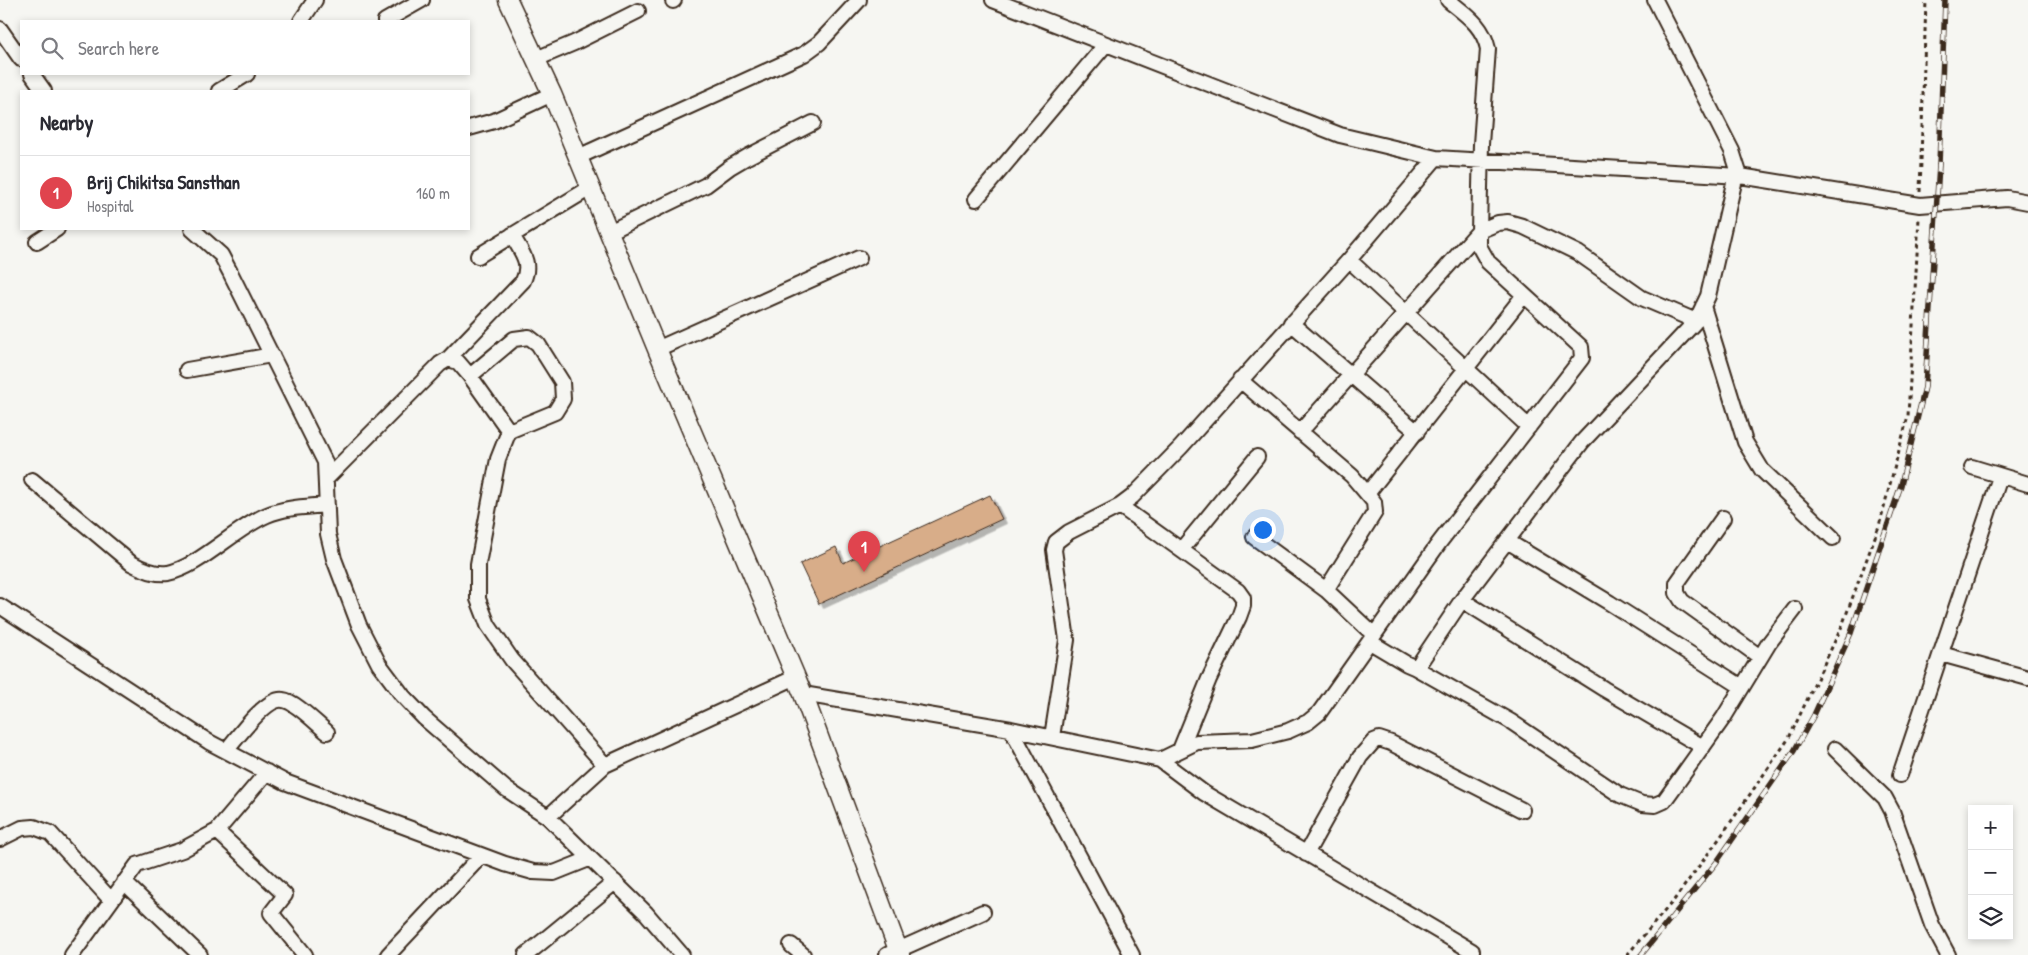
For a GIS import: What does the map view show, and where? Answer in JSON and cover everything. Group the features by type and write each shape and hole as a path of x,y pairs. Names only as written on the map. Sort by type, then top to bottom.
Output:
{"street":[{"path":"302,20 315,0"},
{"path":"388,20 422,0"},
{"path":"508,0 552,94 657,349 803,694 895,954 983,912"},
{"path":"578,156 804,54 819,44 859,0"},
{"path":"993,0 1340,135 1436,158 1737,176 1920,205 2007,198 2028,202"},
{"path":"1160,760 1197,742 1252,740 1288,731 1308,722 1319,713 1439,543 1582,358 1581,348 1488,262 1479,246 1488,49 1485,36 1475,23 1448,0"},
{"path":"1414,667 1423,659 1462,600 1582,442 1696,321 1710,287 1737,176 1732,151 1655,0"},
{"path":"536,59 574,43 638,11"},
{"path":"0,29 20,58"},
{"path":"976,199 1106,44"},
{"path":"33,75 43,90"},
{"path":"221,90 245,75"},
{"path":"470,128 494,121 552,94"},
{"path":"609,232 706,185 747,157 813,123"},
{"path":"1052,737 1068,640 1054,550 1056,542 1069,532 1120,506 1132,497 1181,447 1436,158"},
{"path":"478,256 590,188"},
{"path":"1300,432 1479,231 1498,223 1508,222 1522,226 1578,253 1642,298 1696,321"},
{"path":"37,242 55,230"},
{"path":"193,230 221,256 325,462 328,534 334,559 359,625 379,664 402,696 424,718 506,789 548,817 615,882 682,955"},
{"path":"326,479 440,364 448,359 523,281 527,272 526,262 512,235"},
{"path":"657,349 859,258"},
{"path":"1348,260 1529,427"},
{"path":"1368,494 1524,295"},
{"path":"1703,306 1745,442 1762,470 1832,538"},
{"path":"1292,323 1417,432"},
{"path":"470,376 514,339 529,337 538,344 562,382 563,399 555,412 508,430"},
{"path":"187,370 272,355"},
{"path":"448,359 458,362 470,376 508,430"},
{"path":"1240,380 1352,476 1374,502 1375,512 1326,590"},
{"path":"508,430 498,459 478,564 478,599 488,625 512,660 605,765"},
{"path":"1181,550 1257,457"},
{"path":"1972,467 2028,484"},
{"path":"1900,775 2000,477"},
{"path":"32,480 131,563 147,571 167,573 191,564 242,528 268,515 289,508 327,505"},
{"path":"1120,506 1238,591 1243,598 1243,606 1209,679 1180,750"},
{"path":"1723,518 1677,582 1677,593 1682,601 1760,657"},
{"path":"1254,537 1326,590 1372,638 1407,664 1510,721 1620,795 1642,804 1655,805 1664,801 1703,747 1760,657 1795,609"},
{"path":"1507,541 1610,603 1742,687"},
{"path":"1462,600 1604,689 1703,747"},
{"path":"0,606 209,742 285,782 481,856 534,872 554,873 589,858"},
{"path":"1941,654 2028,678"},
{"path":"548,817 605,765 796,677"},
{"path":"803,694 1011,728 1160,760 1204,793 1472,951"},
{"path":"226,751 265,707 273,701 282,699 293,704 327,732"},
{"path":"1011,728 1132,955"},
{"path":"1306,854 1360,757 1374,741 1379,739 1392,743 1522,810"},
{"path":"1835,749 1885,798 1892,811 1932,925 1948,955"},
{"path":"72,955 137,864 182,850 217,831 267,772"},
{"path":"0,839 22,828 34,827 50,834 111,900"},
{"path":"217,831 286,894 271,913 305,955"},
{"path":"388,955 481,856"},
{"path":"124,882 200,955"},
{"path":"526,955 615,882"},
{"path":"791,945 803,955"}],"path":[{"path":"1627,955 1685,885 1789,738 1842,626 1879,526 1908,416 1920,205 1926,0"}],"building":[{"path":"990,495 1002,519 819,604 800,564 836,547 843,563"}],"railway":[{"path":"1641,955 1716,863 1794,751 1814,715 1851,633 1901,485 1925,387 1939,165 1945,0"}],"place":[{"name":"Brij Chikitsa Sansthan","path":"864,572"}]}
